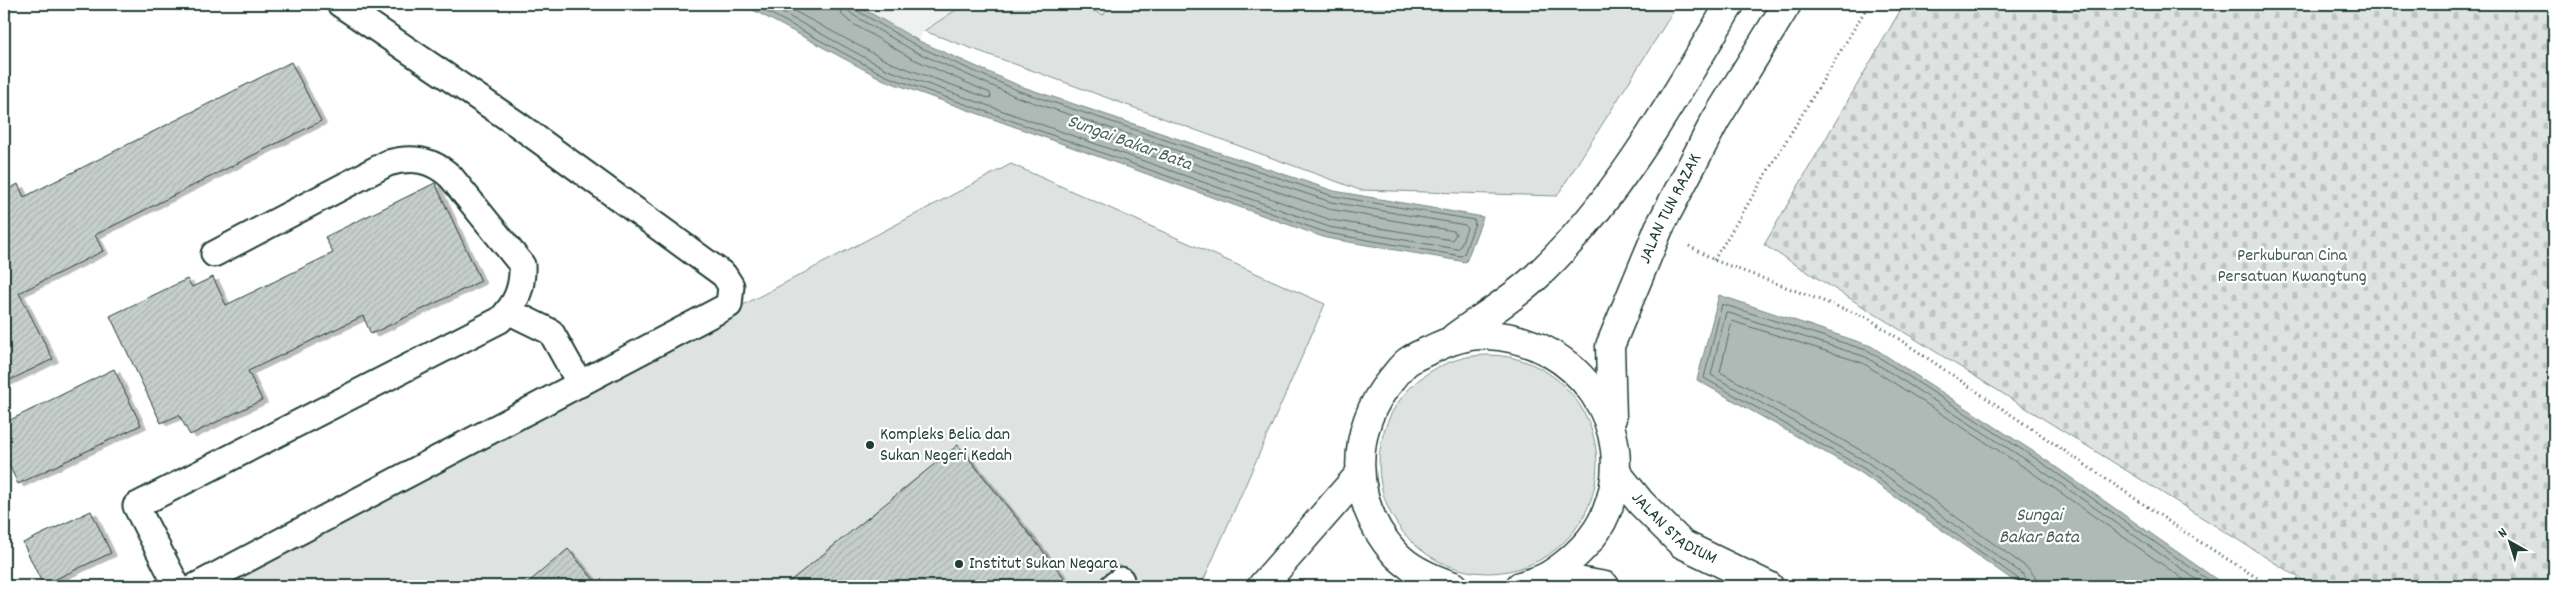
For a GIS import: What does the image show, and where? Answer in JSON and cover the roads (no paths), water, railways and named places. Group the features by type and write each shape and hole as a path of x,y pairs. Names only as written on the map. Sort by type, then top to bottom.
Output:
{"main road":[{"path":"1454,586 1427,577 1393,552 1369,516 1359,475 1362,433 1380,393 1408,361 1451,340 1536,277 1597,211 1675,95 1730,4"},
{"name":"JALAN TUN RAZAK","path":"1612,430 1610,346 1658,228 1715,121 1787,4"},
{"path":"1451,340 1487,334 1529,341 1566,361 1595,392 1612,430 1616,472 1606,514 1582,549 1550,576 1520,586"},
{"name":"JALAN STADIUM","path":"1616,472 1641,504 1682,544 1769,586"},
{"path":"1262,586 1359,475"},
{"path":"1550,576 1605,586"}],"lane":[{"path":"196,586 729,305 731,286 729,279 517,124 340,4"},
{"path":"177,586 136,506 500,320 508,311 520,289 522,265 451,177 441,168 415,158 388,163 214,254"},
{"path":"508,311 551,332 580,384"}],"water":[{"name":"Sungai Bakar Bata","path":"742,4 855,4 919,41 1020,86 1334,191 1483,217 1466,262 1326,238 884,80"},
{"name":"Sungai Bakar Bata","path":"1719,295 1871,346 2037,454 2226,586 2021,586 1860,472 1697,380"}],"place":[{"name":"Kompleks Belia dan Sukan Negeri Kedah","path":"870,445"},
{"name":"Institut Sukan Negara","path":"959,564"}],"park label":[{"name":"Perkuburan Cina Persatuan Kwangtung","path":"2292,266"}]}
